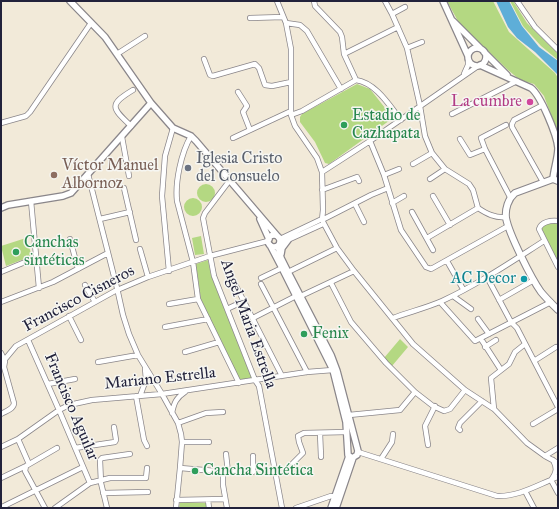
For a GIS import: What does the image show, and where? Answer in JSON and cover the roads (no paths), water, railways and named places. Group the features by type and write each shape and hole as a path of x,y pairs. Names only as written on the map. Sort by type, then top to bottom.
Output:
{"main road":[{"path":"555,180 543,182 515,193 510,197 506,217 508,226 534,280 541,292 558,310"}],"street":[{"path":"70,1 105,37 151,103 172,128 191,136 230,180 279,242 281,258 333,370 347,432 348,449 351,457 337,497 331,508"},
{"path":"277,1 286,23 291,50 291,113 295,126 317,158 322,172 322,221 337,248 413,344 465,390 494,409 527,443 558,463"},
{"path":"385,1 407,48 425,136 432,153 445,169 469,184 473,190 478,208 489,215 506,217"},
{"path":"442,1 472,65 479,65 509,77 535,91 543,105 554,132 558,147 555,180"},
{"path":"517,1 535,27 558,50"},
{"path":"314,2 314,6 340,32 344,54 356,80"},
{"path":"392,14 405,7"},
{"path":"250,18 283,17"},
{"path":"451,19 509,77"},
{"path":"1,123 26,116 30,112 91,23"},
{"path":"286,23 300,26 307,32 341,89"},
{"path":"344,54 398,26"},
{"path":"117,54 145,36"},
{"path":"407,48 422,42"},
{"path":"460,78 466,71 468,58 472,49 478,48 482,50"},
{"path":"322,172 401,120 479,65 485,59 482,50"},
{"path":"204,59 210,75 214,76 255,64 259,68 265,85 272,86 291,82"},
{"path":"233,138 291,113 302,111 356,80 364,81 370,86 382,97 401,120"},
{"path":"452,114 517,81"},
{"path":"131,126 117,113 115,108 120,98 133,90"},
{"path":"238,92 247,106 243,112 243,115 250,130"},
{"path":"1,208 8,205 67,195 122,137 151,103"},
{"path":"543,105 514,120 512,124 512,127 543,182"},
{"path":"506,125 481,138 485,149 510,197"},
{"path":"169,271 162,196 166,156 172,128"},
{"path":"191,136 184,150 176,193 180,216 193,262 198,299 239,383"},
{"path":"122,137 129,176"},
{"path":"460,139 470,155 485,149"},
{"path":"370,140 384,175 401,230 426,267 430,269 447,261 508,226"},
{"path":"413,164 432,153"},
{"path":"384,175 399,169"},
{"path":"430,179 445,169"},
{"path":"88,174 129,334 138,355 178,423 181,434 182,442 176,508"},
{"path":"322,190 357,177 359,181"},
{"name":"Angel Maria Estrella","path":"230,180 205,213 203,218 214,276 226,310 255,380 259,386 282,508"},
{"path":"124,188 136,240"},
{"path":"269,242 274,247 279,242 388,188"},
{"path":"392,203 404,196"},
{"path":"433,196 450,225"},
{"path":"31,201 39,288"},
{"path":"355,204 364,222"},
{"path":"427,238 478,208"},
{"path":"100,219 130,212"},
{"path":"412,212 433,250"},
{"path":"257,213 282,268 327,348 338,371 357,450 357,455 351,457"},
{"path":"279,242 288,240 322,221"},
{"path":"558,221 549,222 540,226 539,229 558,267"},
{"path":"269,242 273,235 279,242"},
{"path":"70,239 78,269"},
{"path":"281,258 282,250 288,240"},
{"path":"393,318 453,296 463,289 487,277 544,241"},
{"name":"Francisco Cisneros","path":"3,362 16,346 118,290 148,277 210,256 269,242"},
{"path":"288,272 337,248"},
{"path":"140,249 148,277"},
{"path":"1,302 53,282 108,253"},
{"path":"1,272 30,260"},
{"path":"447,261 463,289"},
{"path":"261,278 282,268"},
{"path":"252,318 273,307 303,295 354,271"},
{"path":"487,277 511,322 517,328 558,408 533,424"},
{"path":"499,300 534,280"},
{"path":"331,282 351,322 386,363 415,392 435,406 444,411 448,411 465,390"},
{"path":"235,284 282,376"},
{"path":"261,284 307,372"},
{"path":"85,285 95,302"},
{"path":"453,296 471,309"},
{"path":"169,304 198,299"},
{"path":"226,310 244,301"},
{"path":"440,302 473,341 476,341 551,302"},
{"path":"69,316 81,340"},
{"path":"478,318 489,334"},
{"path":"165,327 208,319"},
{"path":"481,338 501,370"},
{"name":"Francisco Aguilar","path":"28,340 90,483"},
{"path":"486,347 496,340"},
{"path":"185,352 219,342"},
{"path":"494,409 494,400 490,381 492,376 509,364 515,352 525,344"},
{"path":"534,361 556,347"},
{"path":"1,353 14,403 12,408 1,414"},
{"path":"98,362 138,355"},
{"path":"145,367 146,380 138,396 144,440 147,446"},
{"name":"Mariano Estrella","path":"1,448 18,439 59,410 69,405 92,400 162,394 307,372 333,370"},
{"path":"48,384 75,378"},
{"path":"172,413 178,396 185,391"},
{"path":"349,415 400,410 415,392"},
{"path":"460,430 458,428 460,423 482,400"},
{"path":"428,445 425,426 435,406"},
{"path":"178,423 206,413 223,412"},
{"path":"75,448 115,442 114,427"},
{"path":"293,463 303,453 298,436 304,433 347,432"},
{"path":"320,433 321,457"},
{"path":"381,459 392,442 393,434"},
{"path":"18,439 27,465 25,471 45,508"},
{"path":"182,442 208,442"},
{"path":"1,478 58,448"},
{"path":"545,456 558,448"},
{"path":"357,450 498,496 526,491 558,477"},
{"name":"Francisco Aguilar","path":"107,508 101,481 100,460 102,458 130,454"},
{"path":"226,454 226,472 223,485 227,508"},
{"path":"180,468 226,472 253,472 253,456"},
{"path":"551,480 556,472 556,467 553,460"},
{"path":"2,507 83,467"},
{"path":"55,508 90,483 110,478 146,478 147,468"},
{"path":"551,480 558,493"},
{"path":"526,491 534,508"},
{"path":"103,492 148,492"},
{"path":"296,508 331,496 337,497"},
{"path":"336,508 337,497"},
{"path":"176,500 225,499"},
{"path":"208,500 209,508"}],"water":[{"path":"496,1 509,1 522,26 539,47 558,61 558,75 535,52 517,38 508,27"}],"place":[{"name":"La cumbre","path":"530,102"},
{"name":"Estadio de Cazhapata","path":"344,125"},
{"name":"Iglesia Cristo del Consuelo","path":"188,168"},
{"name":"Víctor Manuel Albornoz","path":"54,175"},
{"name":"Canchas sintéticas","path":"16,252"},
{"name":"AC Decor","path":"524,279"},
{"name":"Fenix","path":"304,334"},
{"name":"Cancha Sintética","path":"195,471"}]}
